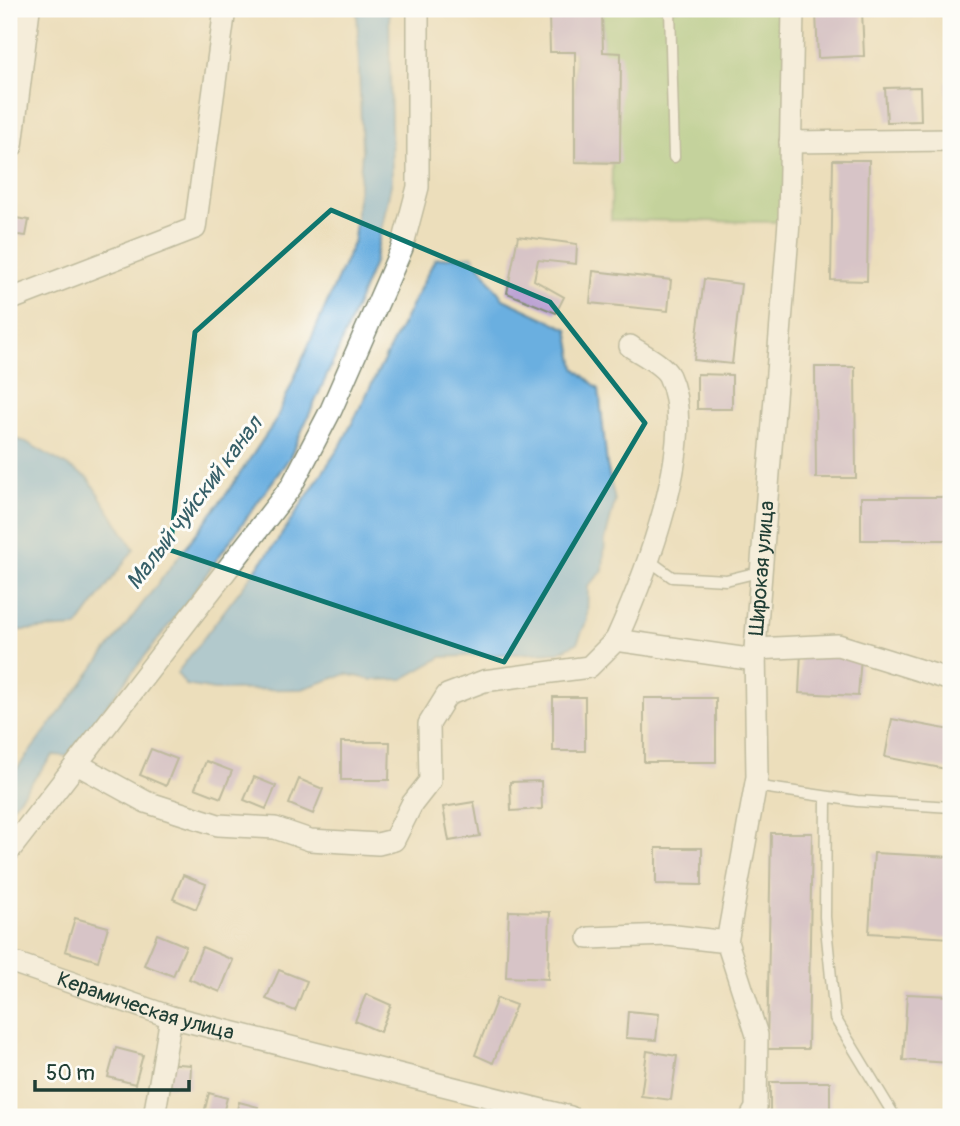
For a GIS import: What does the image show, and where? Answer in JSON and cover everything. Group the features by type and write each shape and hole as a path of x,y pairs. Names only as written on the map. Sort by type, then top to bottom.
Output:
{"street":[{"path":"12,146 29,9"},
{"path":"9,300 195,228 225,9"},
{"path":"9,852 291,487 331,410 402,248 418,187 418,9"},
{"name":"Широкая улица","path":"751,1117 756,1108 757,1035 727,943 754,786 759,572 789,222 793,9"},
{"path":"790,142 951,140"},
{"path":"77,764 146,802 218,825 275,828 310,840 379,844 394,840 412,804 430,781 429,724 447,695 484,681 589,667 616,640 650,561 673,470 678,405 668,373 631,346"},
{"path":"616,640 755,655 838,645 951,680"},
{"path":"589,938 667,935 727,943"},
{"name":"Керамическая улица","path":"9,963 171,1017 570,1117"},
{"path":"153,1117 171,1017"}],"lane":[{"path":"670,9 674,157"},
{"path":"650,561 672,577 726,580 759,572"},
{"path":"754,786 826,797 951,807"},
{"path":"826,797 825,917 835,1018 895,1117"}],"highlighted area":[{"path":"331,210 550,302 645,423 504,662 170,550 195,332"}],"green space":[{"path":"602,9 790,9 789,222 611,220 612,163 575,162 575,52 603,52"}],"water":[{"path":"357,9 389,9 392,180 374,263 337,353 290,457 180,611 67,756 53,755 9,811 9,779 227,493 276,420 354,241 362,152"},
{"path":"472,255 503,299 568,329 575,368 599,389 607,465 615,501 605,540 603,571 588,586 587,620 577,643 559,652 442,657 403,679 373,680 346,674 302,689 214,690 186,685 177,673 276,543 342,443 435,259"},
{"path":"9,437 26,442 88,478 134,549 77,627 9,631"}],"building":[{"path":"862,11 864,56 818,58 816,13"},
{"path":"602,12 603,52 621,53 620,163 575,162 575,52 550,52 549,15"},
{"path":"946,82 951,82 951,117 948,117"},
{"path":"920,87 921,121 887,122 885,88"},
{"path":"833,160 869,160 867,281 831,280"},
{"path":"9,217 29,220 26,236 9,234"},
{"path":"518,236 577,244 576,264 538,260 534,280 564,297 556,313 507,293"},
{"path":"593,271 671,280 668,311 590,303"},
{"path":"704,279 741,284 732,364 694,360"},
{"path":"815,367 855,367 856,478 816,478"},
{"path":"697,374 732,375 732,409 697,409"},
{"path":"861,497 951,497 951,540 861,540"},
{"path":"801,652 861,656 858,696 799,693"},
{"path":"553,697 585,697 585,751 553,751"},
{"path":"644,698 716,698 716,762 644,762"},
{"path":"892,719 951,730 951,770 885,757"},
{"path":"341,742 390,742 389,780 341,780"},
{"path":"151,749 177,759 166,786 140,775"},
{"path":"206,761 232,771 221,798 195,788"},
{"path":"254,777 276,786 266,809 244,800"},
{"path":"299,779 323,789 313,814 289,804"},
{"path":"541,781 542,809 511,811 510,782"},
{"path":"474,802 480,836 449,841 443,807"},
{"path":"771,833 812,833 808,1049 767,1049"},
{"path":"656,848 702,848 702,885 656,884"},
{"path":"874,853 951,857 951,938 869,933"},
{"path":"183,875 206,884 196,909 173,899"},
{"path":"509,911 550,912 548,979 506,977"},
{"path":"75,918 108,927 98,961 65,951"},
{"path":"157,934 186,946 173,976 144,965"},
{"path":"202,947 233,960 220,992 189,979"},
{"path":"279,970 307,981 295,1011 266,999"},
{"path":"366,994 391,1005 380,1032 355,1021"},
{"path":"907,994 951,996 951,1063 903,1060"},
{"path":"497,998 516,1005 493,1063 475,1055"},
{"path":"628,1011 659,1014 656,1040 626,1038"},
{"path":"116,1048 143,1055 135,1084 108,1077"},
{"path":"647,1051 677,1056 671,1100 641,1096"},
{"path":"165,1063 191,1065 190,1088 164,1086"},
{"path":"770,1082 830,1082 830,1117 770,1117"},
{"path":"209,1093 227,1098 222,1117 203,1117"},
{"path":"239,1102 258,1107 255,1117 235,1117"}],"water label":[{"name":"Малый чуйский канал","path":"194,503"}]}
